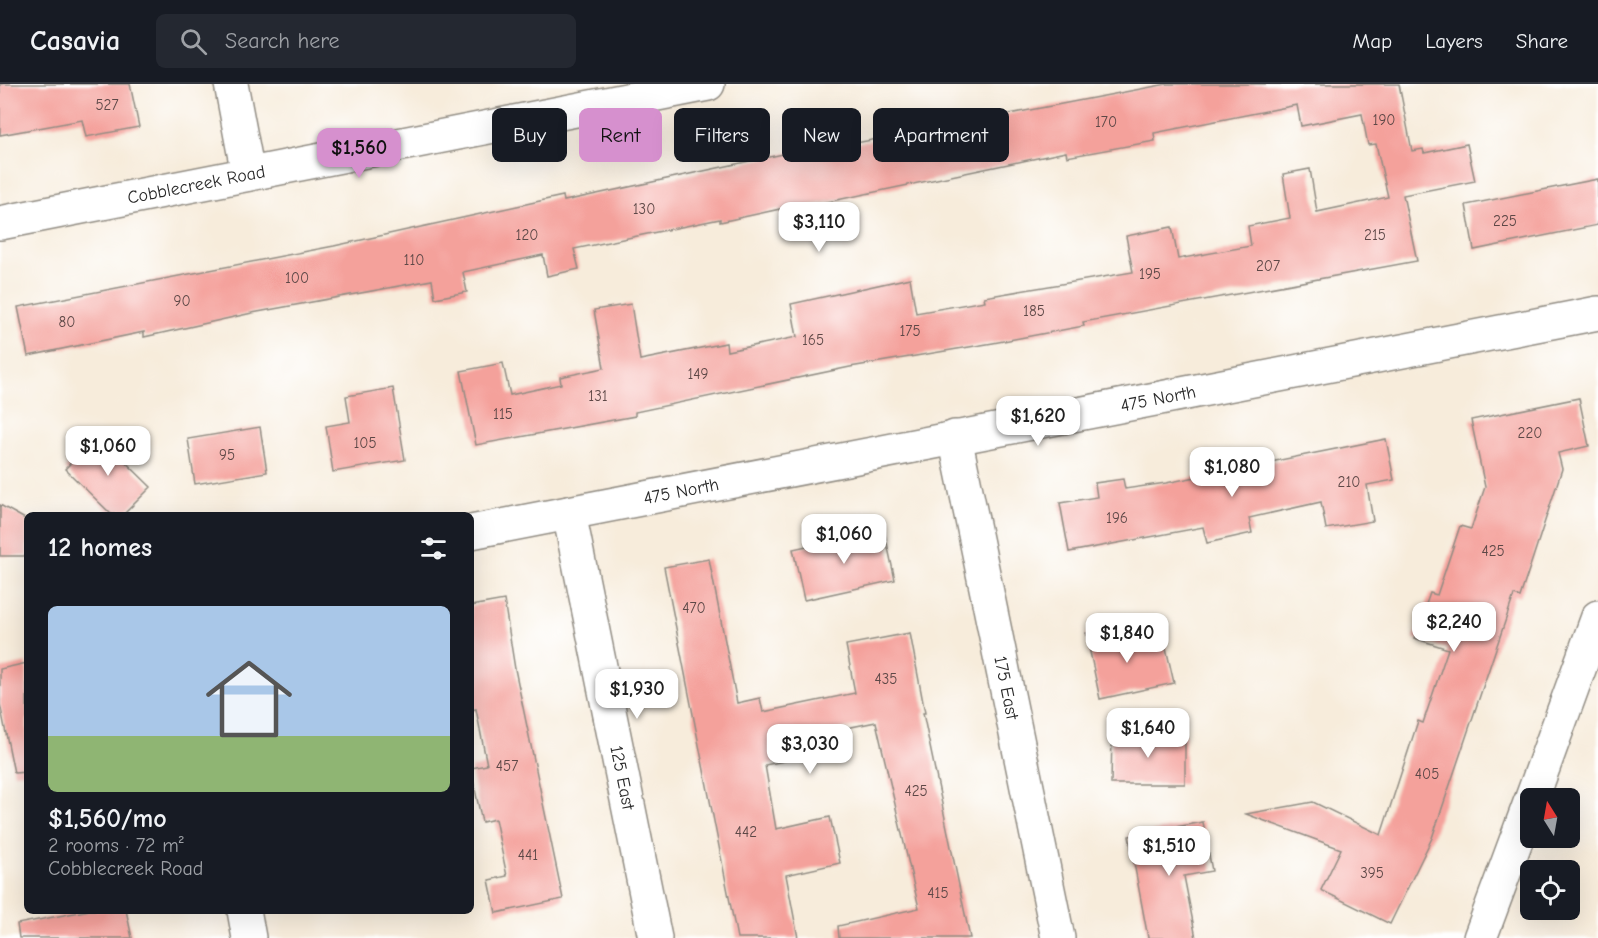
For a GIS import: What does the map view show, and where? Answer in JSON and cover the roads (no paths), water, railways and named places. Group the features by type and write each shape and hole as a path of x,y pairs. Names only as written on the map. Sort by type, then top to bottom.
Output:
{"street":[{"path":"231,84 248,174"},
{"name":"Cobblecreek Road","path":"0,223 708,84"},
{"name":"475 North","path":"474,531 1598,313"},
{"name":"175 East","path":"955,437 1058,938"},
{"name":"125 East","path":"569,513 655,938"},
{"path":"1536,788 1598,617"},
{"path":"1480,938 1520,830"},
{"path":"245,914 249,938"}]}
